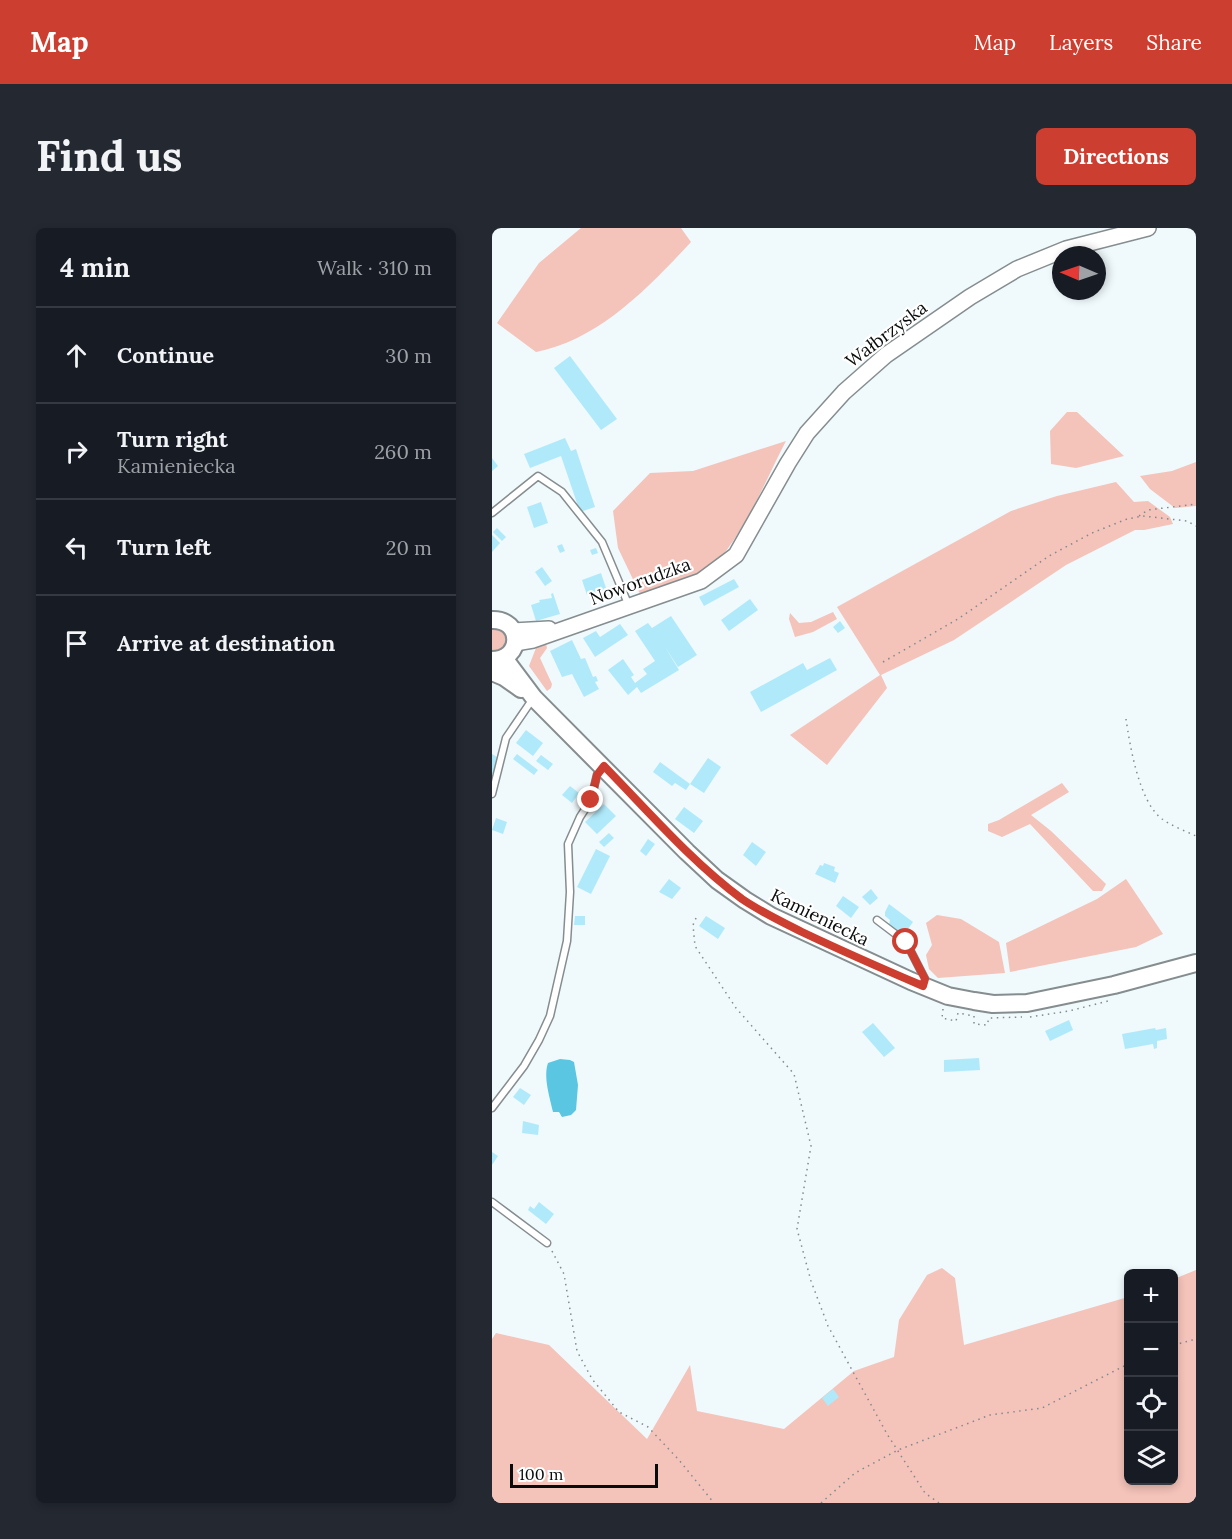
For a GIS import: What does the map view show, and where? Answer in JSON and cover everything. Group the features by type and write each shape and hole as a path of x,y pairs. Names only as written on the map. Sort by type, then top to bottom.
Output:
{"main road":[{"path":"492,620 504,622 507,649"},
{"name":"Kamieniecka","path":"507,649 528,677 534,698 717,880 771,916 819,940 948,996 993,1004 1027,1003 1114,985 1196,963"},
{"path":"492,672 504,677 534,698"}],"street":[{"name":"Wałbrzyska","path":"724,565 736,555 746,541 807,433 844,392 886,355 970,297 1017,269 1066,249 1148,228"},
{"name":"Noworudzka","path":"507,649 701,581 724,565"}],"lane":[{"path":"492,513 538,476 562,492 602,542 629,606"},
{"path":"492,794 507,738 534,698"},
{"path":"492,1108 524,1066 550,1016 567,941 570,892 568,844 580,817 591,800 597,775 604,766"},
{"path":"878,920 906,942 925,979 923,986"},
{"path":"492,1202 547,1243"}],"path":[{"path":"1138,517 1148,510 1196,504"},
{"path":"882,662 958,619 1049,556 1092,533 1138,517 1154,516 1187,521 1196,526"},
{"path":"1126,718 1130,744 1144,793 1153,809 1161,819 1196,836"},
{"path":"696,918 693,925 695,946 736,1008 794,1074 811,1146 797,1228 811,1281 828,1326 897,1450 925,1492 939,1503"},
{"path":"547,1243 564,1274 577,1351 592,1378 619,1412 648,1427 714,1503"},
{"path":"1178,1344 1196,1339"},
{"path":"821,1503 855,1473 897,1450 990,1415 1042,1408 1124,1366"}],"shaded area":[{"path":"581,228 681,228 691,242 640,293 602,324 559,346 536,352 497,323 539,263"},
{"path":"1067,412 1077,412 1124,456 1076,468 1051,464 1050,431"},
{"path":"786,441 740,530 718,561 691,579 640,594 618,548 613,511 650,473 693,471"},
{"path":"1196,462 1196,506 1175,508 1150,489 1140,476 1172,471"},
{"path":"1116,482 1134,502 1148,501 1170,517 1173,524 1135,530 1066,565 954,640 881,675 887,688 827,765 790,735 880,675 837,607 1011,511 1057,496"},
{"path":"833,612 837,619 813,632 795,637 789,619 790,613 799,623 811,622"},
{"path":"492,629 502,630 507,636 507,644 502,651 492,651"},
{"path":"546,644 547,648 540,658 552,684 547,691 529,666 536,648"},
{"path":"1062,783 1069,792 1031,815 1106,884 1102,891 1093,891 1030,824 1002,837 988,831 988,824 999,820"},
{"path":"1126,879 1163,934 1136,947 1010,972 1006,943 1097,899"},
{"path":"937,915 961,919 999,942 1005,973 938,978 929,969 926,955 932,945 926,923"},
{"path":"942,1268 955,1278 964,1345 1124,1298 1124,1485 1178,1485 1178,1277 1196,1270 1196,1503 492,1503 492,1339 496,1333 549,1345 647,1439 690,1365 697,1411 784,1429 854,1371 894,1357 899,1320 927,1275"}],"water":[{"path":"560,1059 574,1062 578,1085 576,1110 571,1115 562,1117 559,1112 553,1112 546,1075 548,1063"}],"building":[{"path":"570,356 617,419 601,430 554,368"},
{"path":"565,438 571,451 576,449 595,507 580,512 561,456 530,468 524,454"},
{"path":"492,458 498,466 492,471"},
{"path":"541,502 548,523 534,528 527,507"},
{"path":"497,528 506,537 502,541 493,532"},
{"path":"492,535 500,543 492,552"},
{"path":"562,544 565,551 560,553 557,546"},
{"path":"596,548 598,553 592,555 590,550"},
{"path":"542,567 552,581 545,586 535,572"},
{"path":"601,573 607,591 587,595 582,580"},
{"path":"734,579 739,587 704,606 699,597"},
{"path":"553,593 560,614 536,621 531,605 540,602 539,600 552,598"},
{"path":"750,599 758,610 729,631 721,620"},
{"path":"671,616 697,655 678,667 665,647 679,670 641,693 637,687 628,695 608,670 623,659 634,675 631,677 635,683 647,674 643,669 655,661 635,631 648,623 652,628"},
{"path":"840,621 845,628 838,633 833,627"},
{"path":"620,624 628,635 595,657 583,638 596,631 600,637"},
{"path":"572,640 581,659 585,658 593,677 596,676 598,681 595,682 599,689 584,697 572,674 562,677 550,651"},
{"path":"830,658 837,670 761,712 750,692 803,663 807,670"},
{"path":"526,730 543,743 533,756 516,743"},
{"path":"492,754 497,757 493,774 492,774"},
{"path":"517,754 538,770 534,775 513,759"},
{"path":"541,755 553,764 548,770 536,761"},
{"path":"708,758 721,767 704,793 690,784"},
{"path":"660,762 690,784 686,790 675,783 672,786 653,772"},
{"path":"570,786 579,793 572,803 562,795"},
{"path":"604,804 616,816 597,834 585,822"},
{"path":"684,807 703,821 694,833 675,819"},
{"path":"496,818 507,822 503,834 492,830"},
{"path":"609,833 614,838 604,847 599,842"},
{"path":"648,839 655,844 646,856 640,851"},
{"path":"752,842 766,852 756,866 743,855"},
{"path":"596,849 610,856 591,894 577,887"},
{"path":"824,863 835,867 834,871 839,873 835,883 815,874 820,865 823,866"},
{"path":"669,879 681,888 672,899 659,892"},
{"path":"871,889 878,898 870,905 862,897"},
{"path":"843,896 859,907 851,918 836,906"},
{"path":"889,904 913,922 903,936 889,925 890,920 885,916"},
{"path":"575,916 585,916 585,925 574,925"},
{"path":"706,916 725,928 718,939 699,926"},
{"path":"1069,1020 1073,1030 1050,1041 1045,1031"},
{"path":"873,1023 895,1048 884,1057 862,1032"},
{"path":"1155,1028 1156,1030 1166,1028 1167,1039 1157,1041 1157,1048 1154,1049 1153,1044 1125,1049 1122,1034"},
{"path":"979,1058 980,1070 944,1072 944,1060"},
{"path":"520,1088 531,1095 524,1105 513,1097"},
{"path":"523,1121 539,1125 538,1135 522,1133"},
{"path":"492,1152 498,1156 492,1165"},
{"path":"539,1202 554,1214 546,1224 528,1210 530,1206 534,1209"},
{"path":"833,1389 839,1397 828,1406 822,1398"}],"route":[{"path":"591,800 597,775 604,766 687,852 717,880 745,900 819,940 923,986 925,979 906,942"}]}
